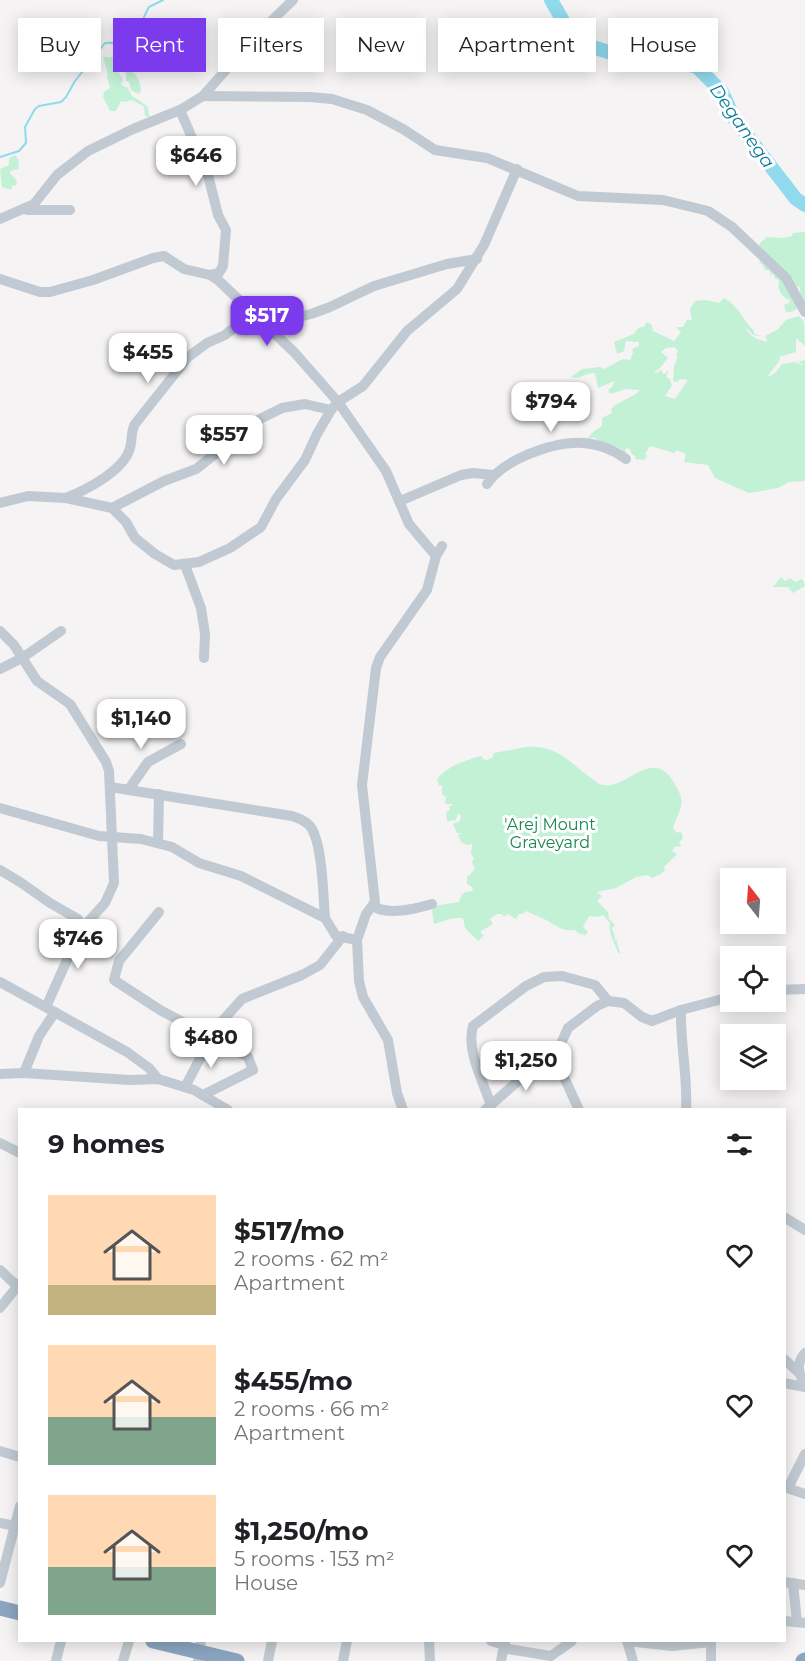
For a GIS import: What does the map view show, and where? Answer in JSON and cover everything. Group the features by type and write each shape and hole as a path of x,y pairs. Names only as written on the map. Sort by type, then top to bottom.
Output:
{"highway":[{"path":"0,1608 18,1612"},
{"path":"158,1642 237,1661"}],"street":[{"path":"0,219 34,204 57,175 88,151 180,110 203,96 252,40 293,0"},
{"path":"203,96 332,99 367,110 403,129 435,150 487,158 578,196 663,200 708,211 732,228 786,278 805,312"},
{"path":"180,110 208,176 218,215 226,230 223,266 225,285"},
{"path":"0,503 28,496 66,498 112,508 126,522 135,538 174,565 199,562 230,548 261,527 276,499 306,460 316,434 335,406 363,386 407,331 457,289 477,259 517,169"},
{"path":"21,211 70,210"},
{"path":"0,279 40,292 50,292 164,256 184,269 210,275 225,285 294,352 377,456 409,524 436,556"},
{"path":"66,498 104,477 125,458 131,445 132,429 188,357 207,343 234,328 262,322 278,322 311,314 374,286 447,264 477,259"},
{"path":"210,275 219,273 223,266"},
{"path":"112,508 164,481 196,469 260,419 282,408 305,404 335,406"},
{"path":"400,501 461,475 472,473 490,480 511,462 529,454 569,444 597,445 615,451 626,459"},
{"path":"402,1108 397,1093 388,1040 363,998 358,981 357,940 366,914 373,906 375,896 368,857 362,785 376,668 380,657 427,590 436,556 442,546"},
{"path":"185,565 201,608 205,634 204,658"},
{"path":"0,631 14,645 37,681 70,704 106,762 110,787 114,883 105,903 80,932"},
{"path":"0,669 22,658 61,631"},
{"path":"129,789 148,762 181,744"},
{"path":"110,787 302,819 313,832 320,860 325,918 335,934 357,940"},
{"path":"158,843 159,794"},
{"path":"0,808 99,836 141,839 171,847 199,863 242,876 325,918"},
{"path":"0,870 78,919 81,925 24,1073"},
{"path":"373,906 379,910 388,911 432,904"},
{"path":"159,912 119,961 114,980 137,997 248,1057 253,1070 208,1102"},
{"path":"185,1086 210,1038 222,1020 242,999 302,975 320,965 343,936"},
{"path":"608,1001 595,985 562,976 544,977 526,986 474,1026 471,1042 488,1107 534,1067 555,1057 568,1029 597,1006 608,1001 624,1003 642,1017 652,1021 681,1010 720,1000"},
{"path":"0,982 127,1052 149,1068 158,1079"},
{"path":"786,990 805,989"},
{"path":"681,1010 680,1037 687,1088 686,1108"},
{"path":"555,1057 578,1108"},
{"path":"0,1074 24,1073 130,1080 158,1079 185,1086 208,1102 223,1108"},
{"path":"4,1145 18,1152"},
{"path":"786,1218 805,1230"},
{"path":"0,1270 18,1284 0,1308"},
{"path":"798,1372 805,1353"},
{"path":"786,1361 798,1372 805,1386"},
{"path":"786,1383 805,1386"},
{"path":"0,1451 18,1456"},
{"path":"805,1454 786,1488 805,1494"},
{"path":"0,1523 17,1526 0,1583"},
{"path":"786,1621 801,1622 789,1583 805,1585"},
{"path":"56,1661 61,1642"},
{"path":"123,1661 129,1642"},
{"path":"268,1661 272,1642"},
{"path":"343,1661 347,1642"},
{"path":"429,1642 429,1661"},
{"path":"504,1643 508,1648 551,1656 571,1642"},
{"path":"627,1642 633,1661"},
{"path":"636,1642 672,1646 711,1642 711,1661"},
{"path":"501,1661 504,1643"}],"green space":[{"path":"103,57 113,57 113,72 119,72 123,80 121,85 128,88 132,96 147,106 150,117 145,116 144,106 131,100 121,101 116,111 110,111 103,97 104,92 110,88"},
{"path":"124,72 133,72 137,77 141,92 138,94 131,90 129,82 126,81"},
{"path":"15,155 19,169 10,171 17,181 11,190 2,187 0,169 9,165 9,158"},
{"path":"805,232 805,303 800,287 795,286 759,246 767,237 784,238 792,236 793,233"},
{"path":"761,260 778,273 793,297 791,300 795,301 797,309 786,312 784,305 790,300 780,292 779,280 774,278 774,274 771,275 769,270 765,270 759,263"},
{"path":"724,298 729,301 754,331 754,334 762,336 753,335 746,327 749,333 754,338 768,342 765,336 777,330 786,320 799,316 804,322 805,346 796,338 796,352 779,357 780,360 767,377 774,374 782,364 794,362 804,366 798,362 805,360 805,481 789,482 778,488 749,493 715,478 708,465 684,462 686,454 677,450 674,453 650,446 644,460 635,459 636,457 629,448 625,449 626,454 620,448 595,438 588,438 602,426 602,418 612,413 611,409 614,406 640,390 626,389 610,394 608,390 615,381 598,388 595,373 577,378 571,377 582,369 600,367 604,369 623,359 630,360 632,349 639,346 639,342 626,341 624,351 617,354 614,342 634,334 638,328 645,326 646,322 651,324 653,331 674,341 681,332 676,327 683,327 687,320 692,320 690,309 695,301 706,300 719,303","holes":["675,347 678,351 673,381 688,380 675,399 665,396 672,386 670,379 666,377 669,370 664,374 662,370 654,372 668,358 661,352 666,348"]},
{"path":"781,577 785,581 790,578 796,582 801,579 805,586 793,593 788,587 773,587"},
{"name":"'Arej Mount Graveyard","path":"526,747 545,748 560,754 603,785 612,785 639,772 656,768 665,772 677,788 681,804 673,828 677,833 681,831 683,838 679,843 681,845 676,846 672,851 677,854 664,867 665,870 652,878 648,875 636,877 616,888 597,892 602,896 598,902 608,912 609,919 615,925 612,928 614,942 616,939 620,953 618,953 611,934 610,923 603,915 589,916 583,927 588,932 586,935 575,930 562,929 526,911 519,914 516,919 508,914 504,917 502,914 497,914 490,919 493,924 481,931 484,935 478,941 465,928 463,918 453,918 434,924 432,911 434,906 459,902 464,893 473,891 472,887 467,884 467,877 475,869 472,862 474,859 471,853 472,844 467,845 461,842 458,835 462,833 457,833 453,824 460,821 461,815 458,814 456,820 447,821 446,812 453,804 445,804 446,797 442,794 442,785 439,786 437,779 447,770 463,762 481,756 487,760 492,758 494,753"}],"waterway":[{"path":"0,157 19,151 26,143 25,127 35,109 39,106 61,102 105,43 119,43 131,39 149,7 163,0"},
{"name":"Deganega","path":"551,0 566,26 590,46 620,56 667,59 697,67 722,92 735,120 796,199 805,205"}]}
